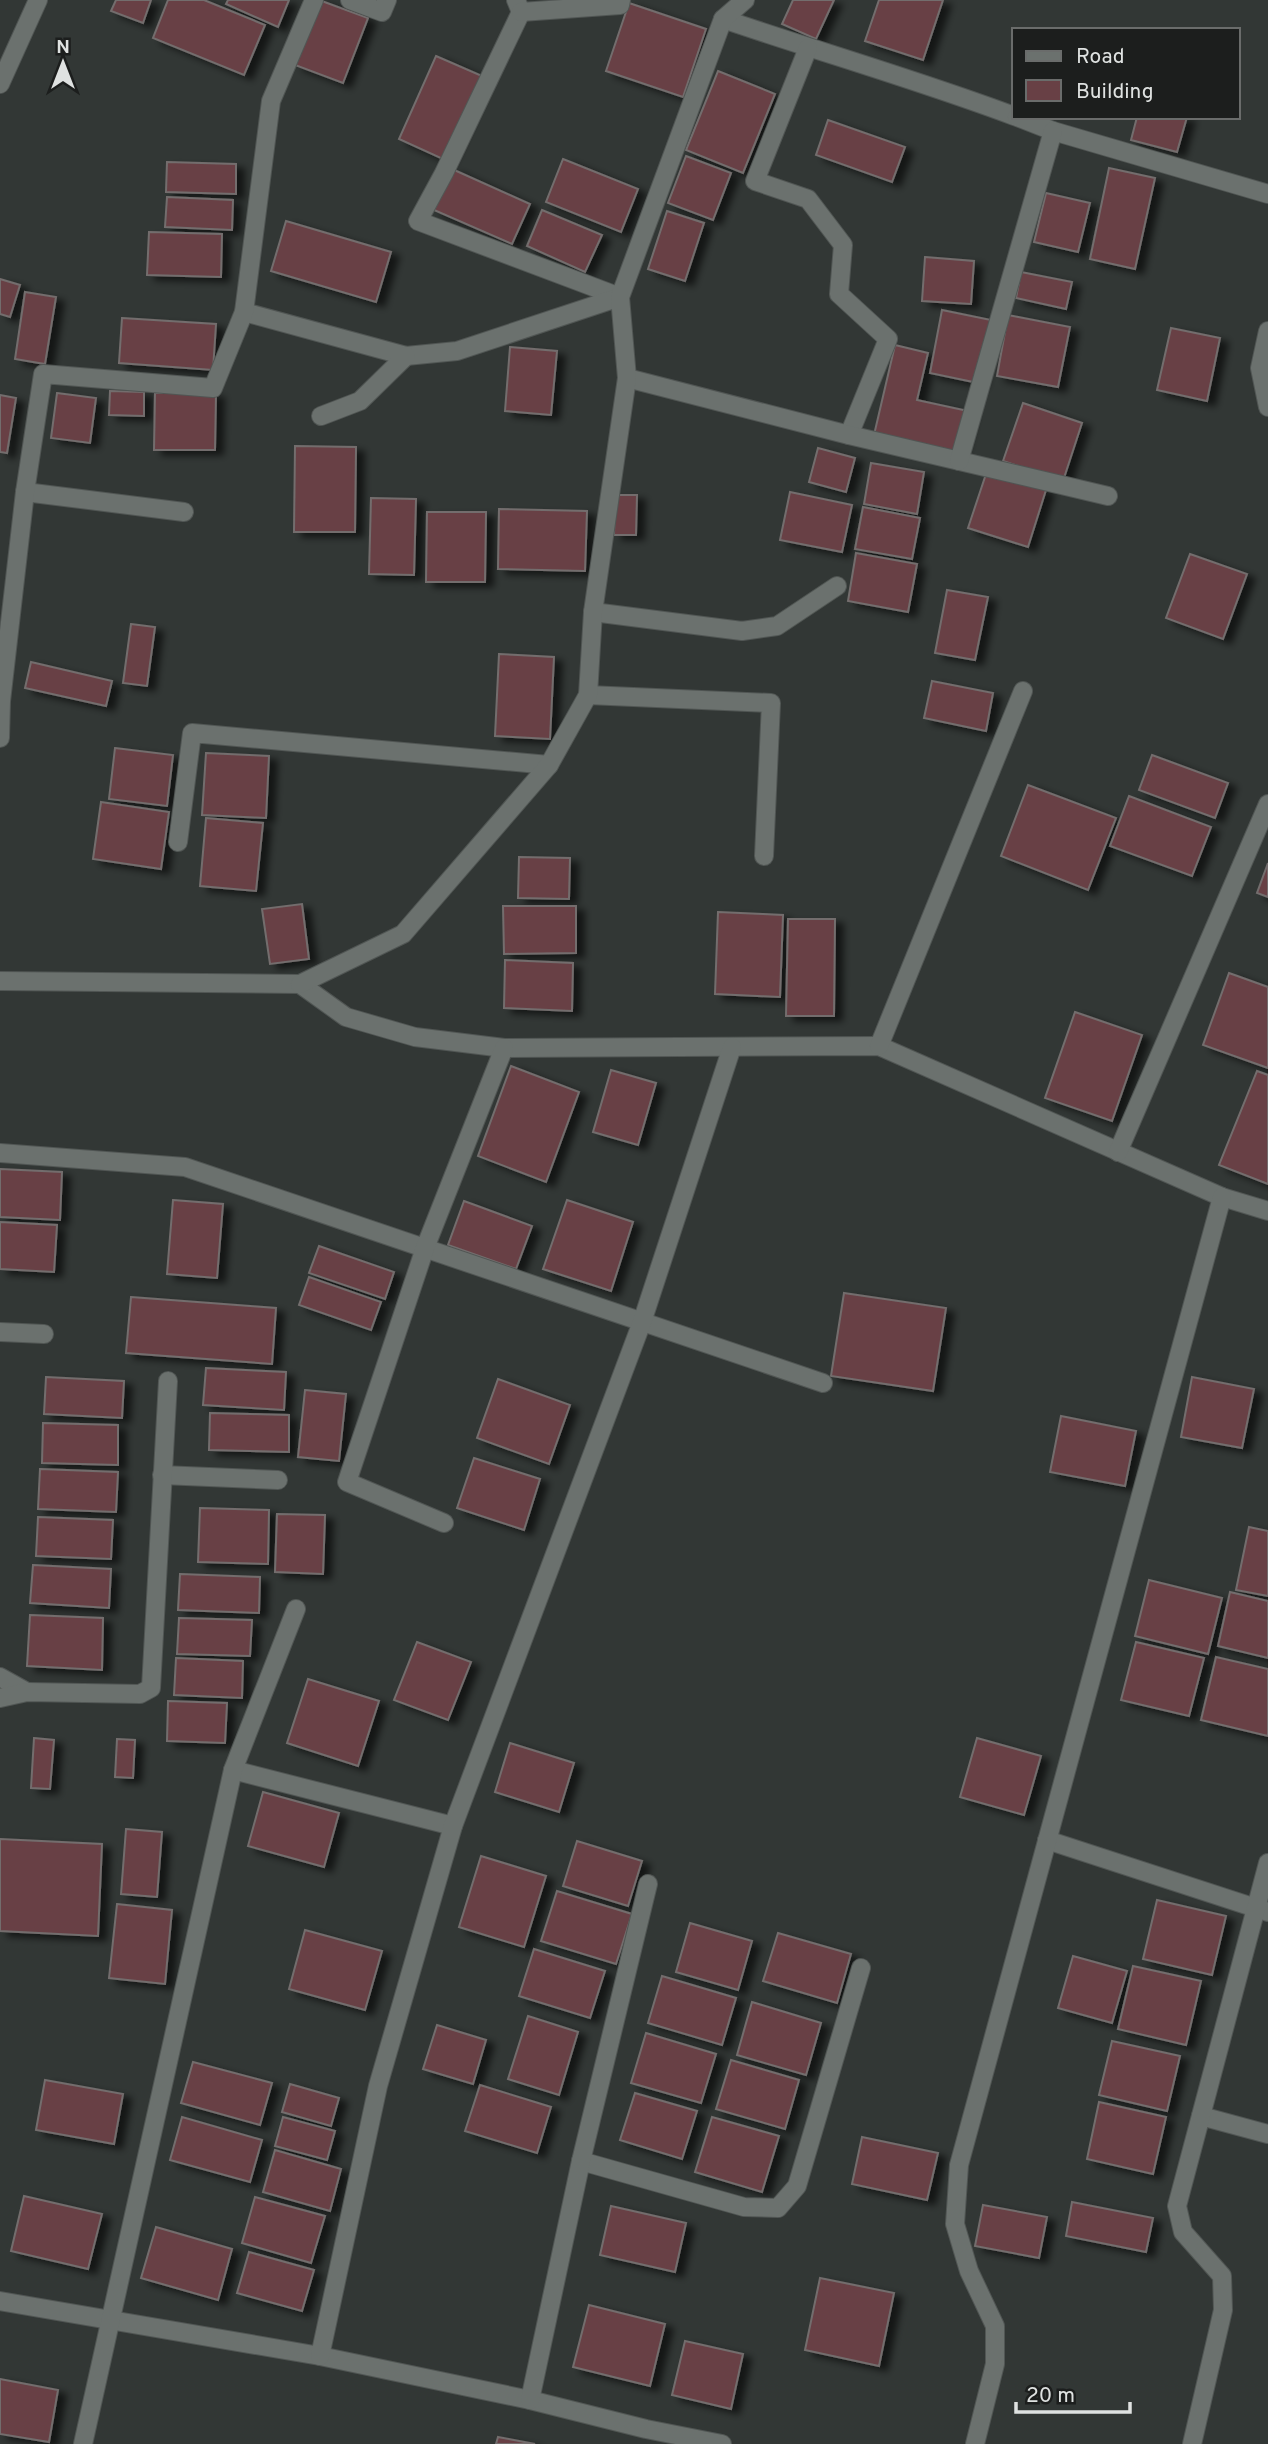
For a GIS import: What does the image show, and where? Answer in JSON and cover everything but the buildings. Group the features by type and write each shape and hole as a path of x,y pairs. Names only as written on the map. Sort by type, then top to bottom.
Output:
{"street":[{"path":"0,84 38,0"},
{"path":"0,738 1,701 25,492 43,374 213,388 244,312 271,102 314,0"},
{"path":"350,0 382,12 387,0"},
{"path":"620,297 418,221 444,173 518,6 620,5 621,0"},
{"path":"0,981 300,984 403,934 549,765 588,695 593,612 627,378 620,297 723,19 745,0"},
{"path":"723,19 808,48 936,86 1012,115"},
{"path":"808,48 755,181 808,198 843,246 839,294 888,339 849,435"},
{"path":"1021,119 1053,131 1268,194"},
{"path":"959,461 1053,131"},
{"path":"244,312 406,356 457,351 620,297"},
{"path":"1268,331 1260,368 1268,407"},
{"path":"321,416 360,401 406,356"},
{"path":"627,378 849,435 1108,496"},
{"path":"25,492 184,512"},
{"path":"593,612 742,631 776,626 837,586"},
{"path":"879,1046 1023,691"},
{"path":"588,695 771,703 764,856"},
{"path":"178,842 192,733 549,765"},
{"path":"1118,1152 1268,804"},
{"path":"300,984 346,1017 415,1037 504,1048 879,1046 1222,1197 1268,1211"},
{"path":"320,2357 378,2086 453,1826 642,1322 732,1047"},
{"path":"444,1523 347,1482 425,1248 504,1048"},
{"path":"0,1153 185,1167 823,1383"},
{"path":"975,2444 995,2364 995,2326 969,2271 955,2224 959,2165 1222,1197"},
{"path":"0,1332 44,1335"},
{"path":"0,1698 27,1692 139,1694 151,1688 168,1381"},
{"path":"162,1475 278,1480"},
{"path":"83,2444 233,1770 296,1609"},
{"path":"0,1678 27,1692"},
{"path":"233,1770 453,1826"},
{"path":"1047,1840 1261,1910"},
{"path":"1192,2444 1223,2310 1222,2276 1183,2232 1177,2206 1261,1910 1268,1863"},
{"path":"530,2400 581,2161 648,1884"},
{"path":"581,2161 744,2207 778,2208 797,2186 861,1968"},
{"path":"1201,2116 1268,2134"},
{"path":"0,2301 320,2357 530,2400 644,2436 722,2444"}]}
